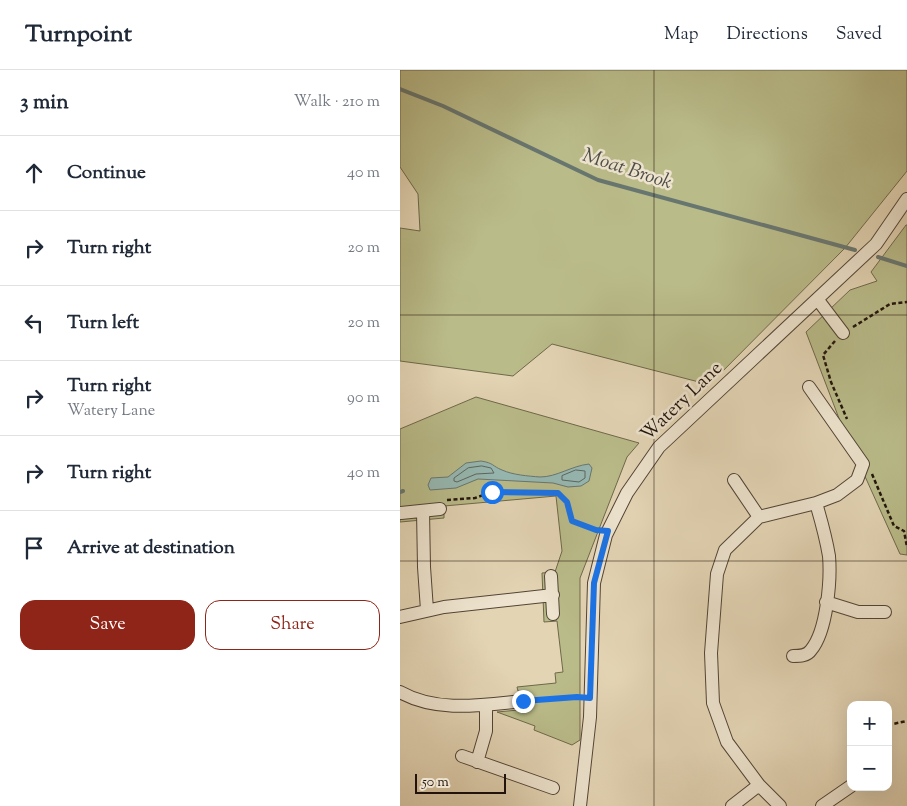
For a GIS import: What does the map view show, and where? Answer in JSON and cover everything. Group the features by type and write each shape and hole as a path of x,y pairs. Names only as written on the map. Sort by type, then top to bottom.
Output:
{"street":[{"name":"Watery Lane","path":"580,806 590,698 594,583 608,531 627,493 659,447 876,244 907,199"},
{"path":"818,300 843,333"},
{"path":"780,806 759,785 727,742 713,703 710,680 715,595 720,561 731,543 759,517 816,503 837,495 857,480 863,464 808,386"},
{"path":"734,480 759,517"},
{"path":"793,656 807,654 811,650 822,622 826,602 829,557 816,503"},
{"path":"401,513 423,511 442,504"},
{"path":"423,511 427,610"},
{"path":"552,576 553,614"},
{"path":"400,617 427,610 553,595"},
{"path":"826,602 858,612 885,612"},
{"path":"400,692 422,703 440,706 486,705 523,701"},
{"path":"478,762 486,731 486,705"},
{"path":"462,756 553,788"},
{"path":"732,806 759,785"},
{"path":"822,806 847,789"}],"path":[{"path":"823,355 843,333 890,304 907,302"},
{"path":"442,504 492,492 558,493 567,502 572,521 596,530 608,531"},
{"path":"523,701 577,697 590,698"},
{"path":"892,724 907,720"}],"green space":[{"path":"400,70 907,70 907,171 845,248 707,387 699,382 552,344 513,376 400,361 400,228 420,231 418,194 400,167"},
{"path":"906,225 907,555 900,554 840,421 806,332 850,290 877,281 871,272"},
{"path":"476,397 639,443 627,457 580,578 580,740 572,745 534,730 535,726 497,712 529,709 528,691 518,691 517,687 556,683 555,673 563,672 557,621 544,622 542,573 555,572 562,551 556,496 444,506 444,518 400,522 400,429"}],"water":[{"path":"481,461 511,473 540,477 546,477 582,465 589,464 592,468 589,481 581,486 568,487 553,483 478,479 456,488 430,490 428,485 431,478 448,477 466,463"}],"waterway":[{"name":"Moat Brook","path":"400,89 443,106 598,180 855,250"},
{"name":"Moat Brook","path":"878,257 907,266"}],"route":[{"path":"492,492 558,493 567,502 572,521 596,530 608,531 594,583 590,698 577,697 523,701"}]}
